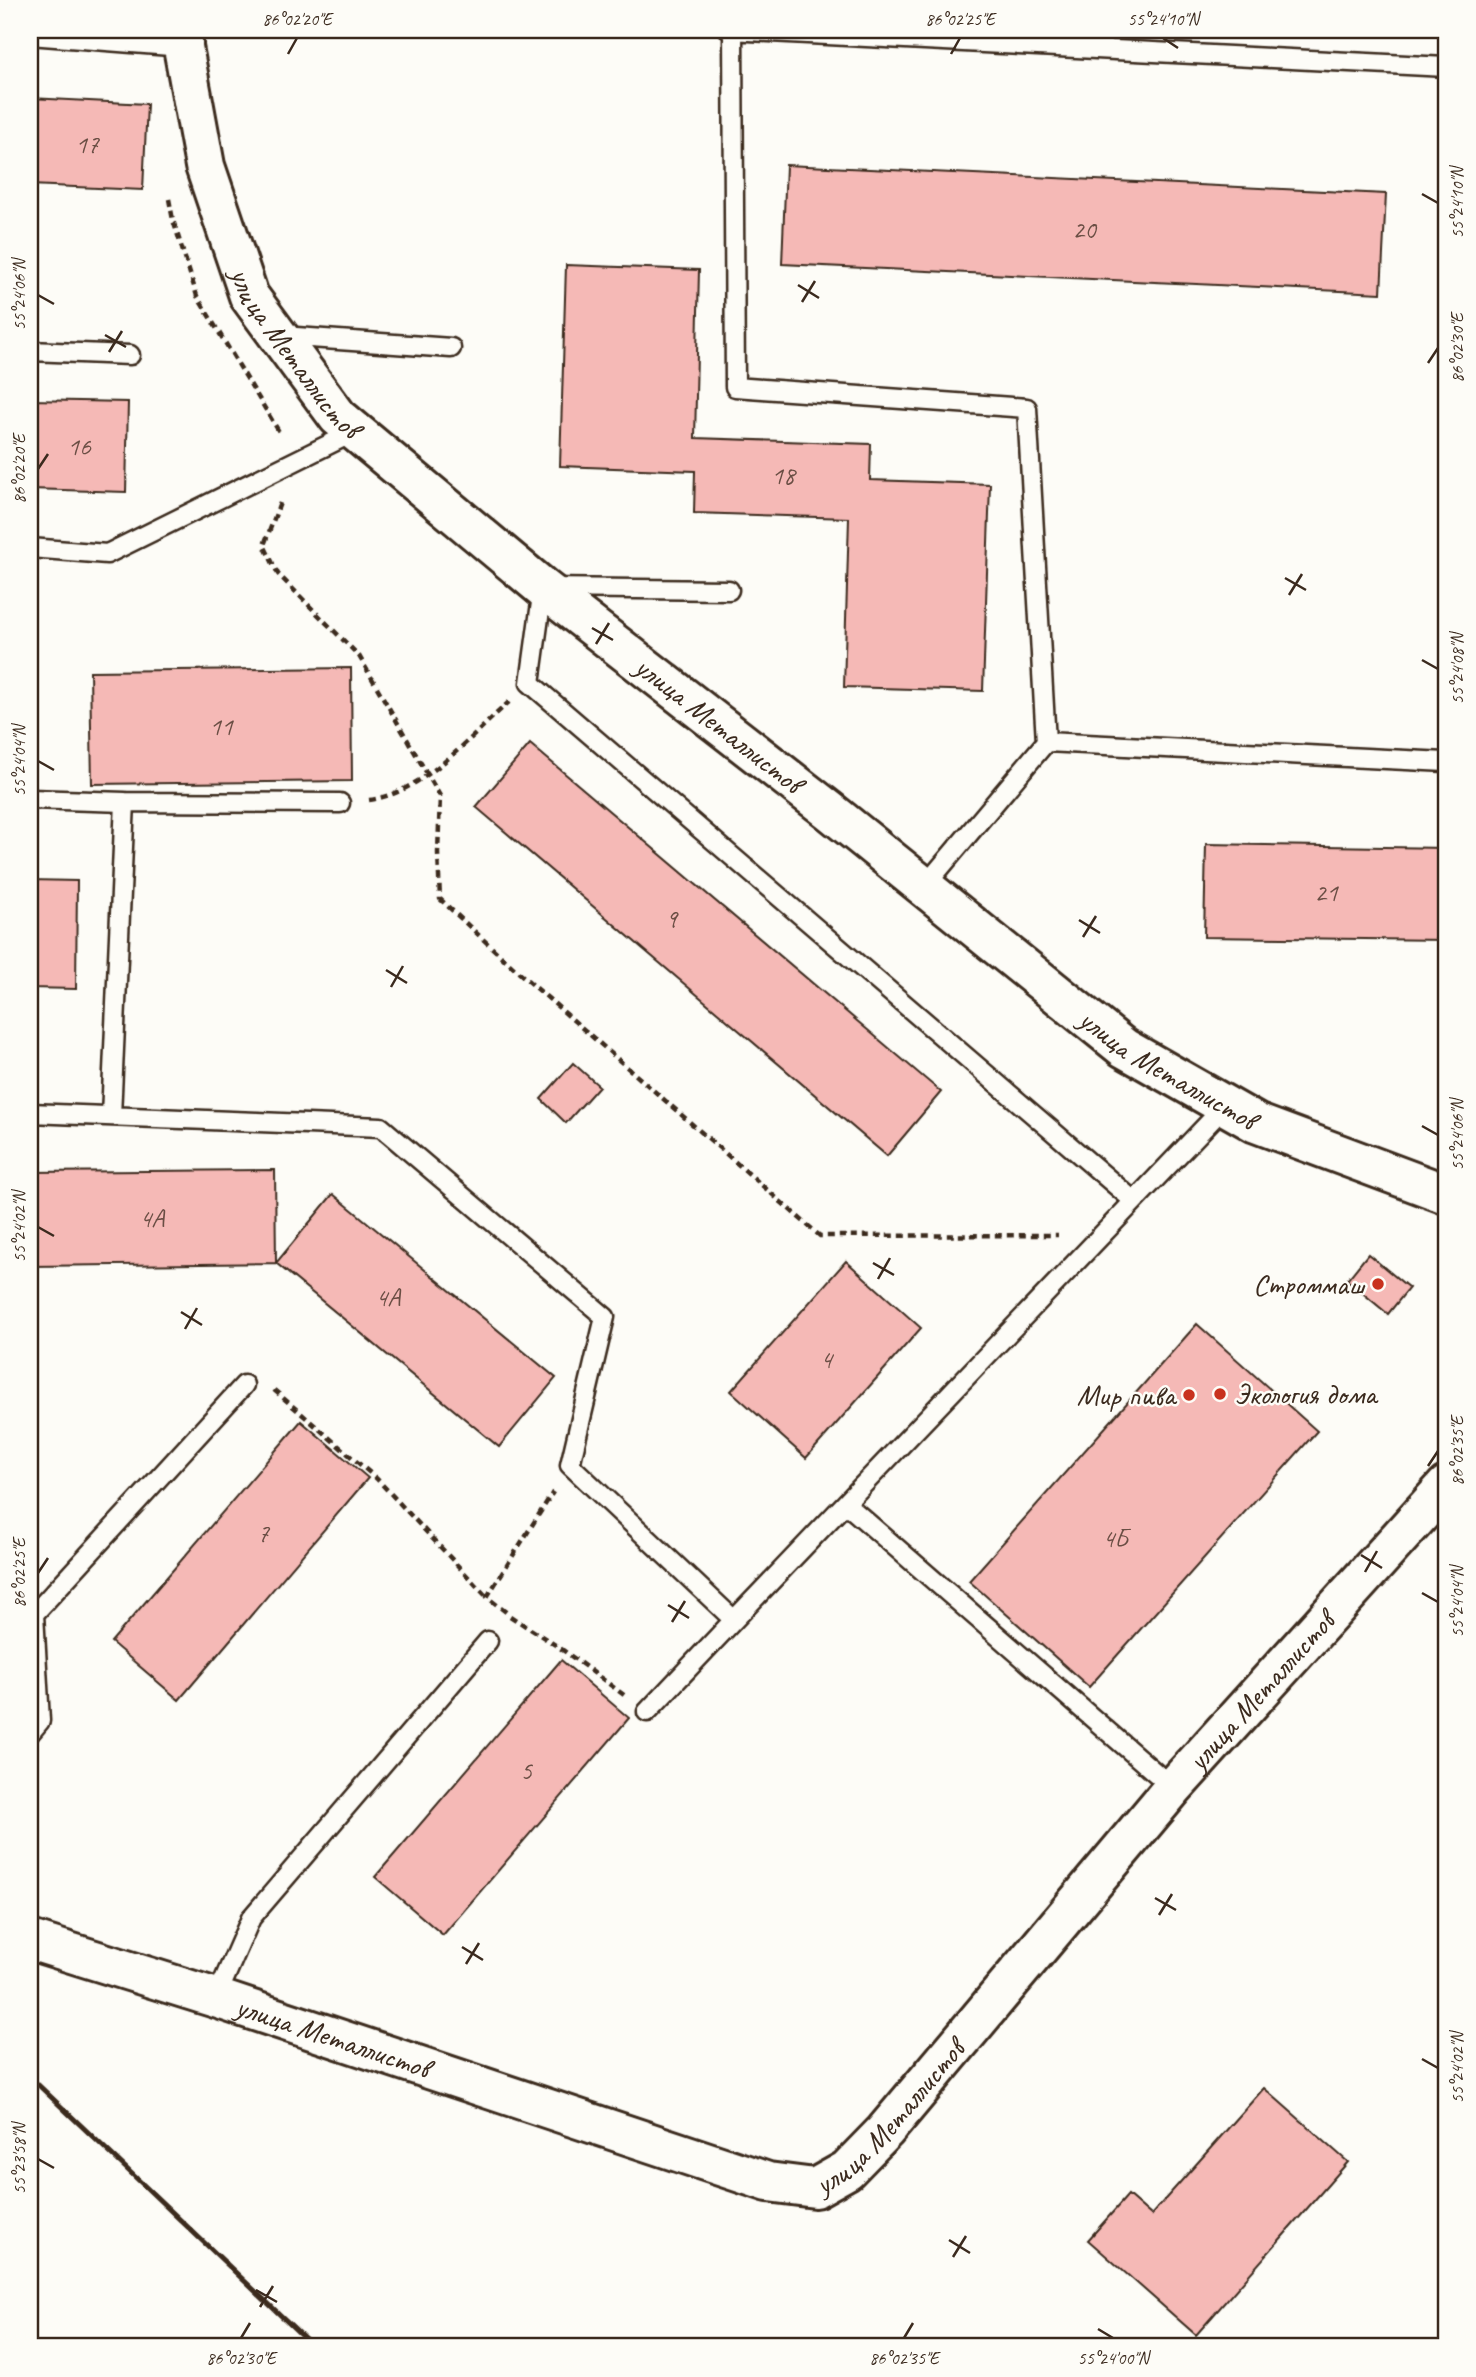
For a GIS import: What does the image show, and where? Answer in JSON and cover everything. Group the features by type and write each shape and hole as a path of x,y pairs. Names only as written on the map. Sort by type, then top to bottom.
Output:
{"main road":[{"name":"улица Металлистов","path":"183,38 205,166 249,296 338,417 543,588 1124,1048 1256,1123 1444,1190"},
{"name":"улица Металлистов","path":"30,1940 216,1998 768,2182 815,2188 847,2170 885,2130 1173,1788 1446,1486"}],"lane":[{"path":"924,887 1046,743 1027,408 734,387 731,30 1446,67"},
{"path":"30,35 183,38"},
{"path":"278,335 451,348"},
{"path":"30,351 130,355"},
{"path":"30,548 107,555 356,431"},
{"path":"729,590 543,588 530,683 1134,1201"},
{"path":"1046,743 1446,762"},
{"path":"30,799 340,803"},
{"path":"111,1116 125,802"},
{"path":"647,1712 1226,1105"},
{"path":"30,1112 381,1127 606,1317 570,1465 734,1620"},
{"path":"30,1733 40,1721 34,1614 244,1385"},
{"path":"846,1504 1173,1788"},
{"path":"216,1998 251,1918 488,1641"}],"path":[{"path":"168,195 197,296 296,460 264,545 278,574 359,656 440,796 440,899 517,971 820,1236 1102,1234"},
{"path":"340,803 386,798 429,775 530,683"},
{"path":"244,1385 269,1386 377,1479 487,1597 647,1712"},
{"path":"487,1597 570,1465"},
{"path":"488,1641 510,1616"}],"building":[{"path":"30,98 147,104 143,190 30,185"},
{"path":"786,165 1386,194 1381,293 782,264"},
{"path":"566,265 699,270 695,438 871,444 870,480 990,484 983,691 844,687 849,518 694,513 695,471 560,466"},
{"path":"30,400 128,402 126,492 30,489"},
{"path":"351,668 352,781 92,784 90,671"},
{"path":"530,744 941,1092 887,1156 476,807"},
{"path":"1206,844 1446,848 1446,940 1204,937"},
{"path":"30,880 77,881 76,989 30,988"},
{"path":"573,1063 599,1086 566,1123 541,1099"},
{"path":"275,1170 276,1263 30,1266 30,1172"},
{"path":"333,1194 556,1378 499,1447 276,1263"},
{"name":"Строммаш","path":"1368,1254 1409,1288 1388,1314 1347,1280"},
{"path":"846,1261 921,1328 806,1458 731,1391"},
{"path":"1197,1324 1317,1431 1089,1687 969,1581"},
{"path":"301,1421 368,1478 179,1700 111,1642"},
{"path":"561,1660 629,1718 443,1935 375,1877"},
{"path":"1264,2088 1348,2162 1196,2335 1088,2240 1128,2195 1151,2215"}],"railway":[{"path":"30,2077 314,2347"}],"place":[{"name":"Строммаш","path":"1378,1284"},
{"name":"Экология дома","path":"1220,1394"},
{"name":"Мир пива","path":"1189,1395"}]}
